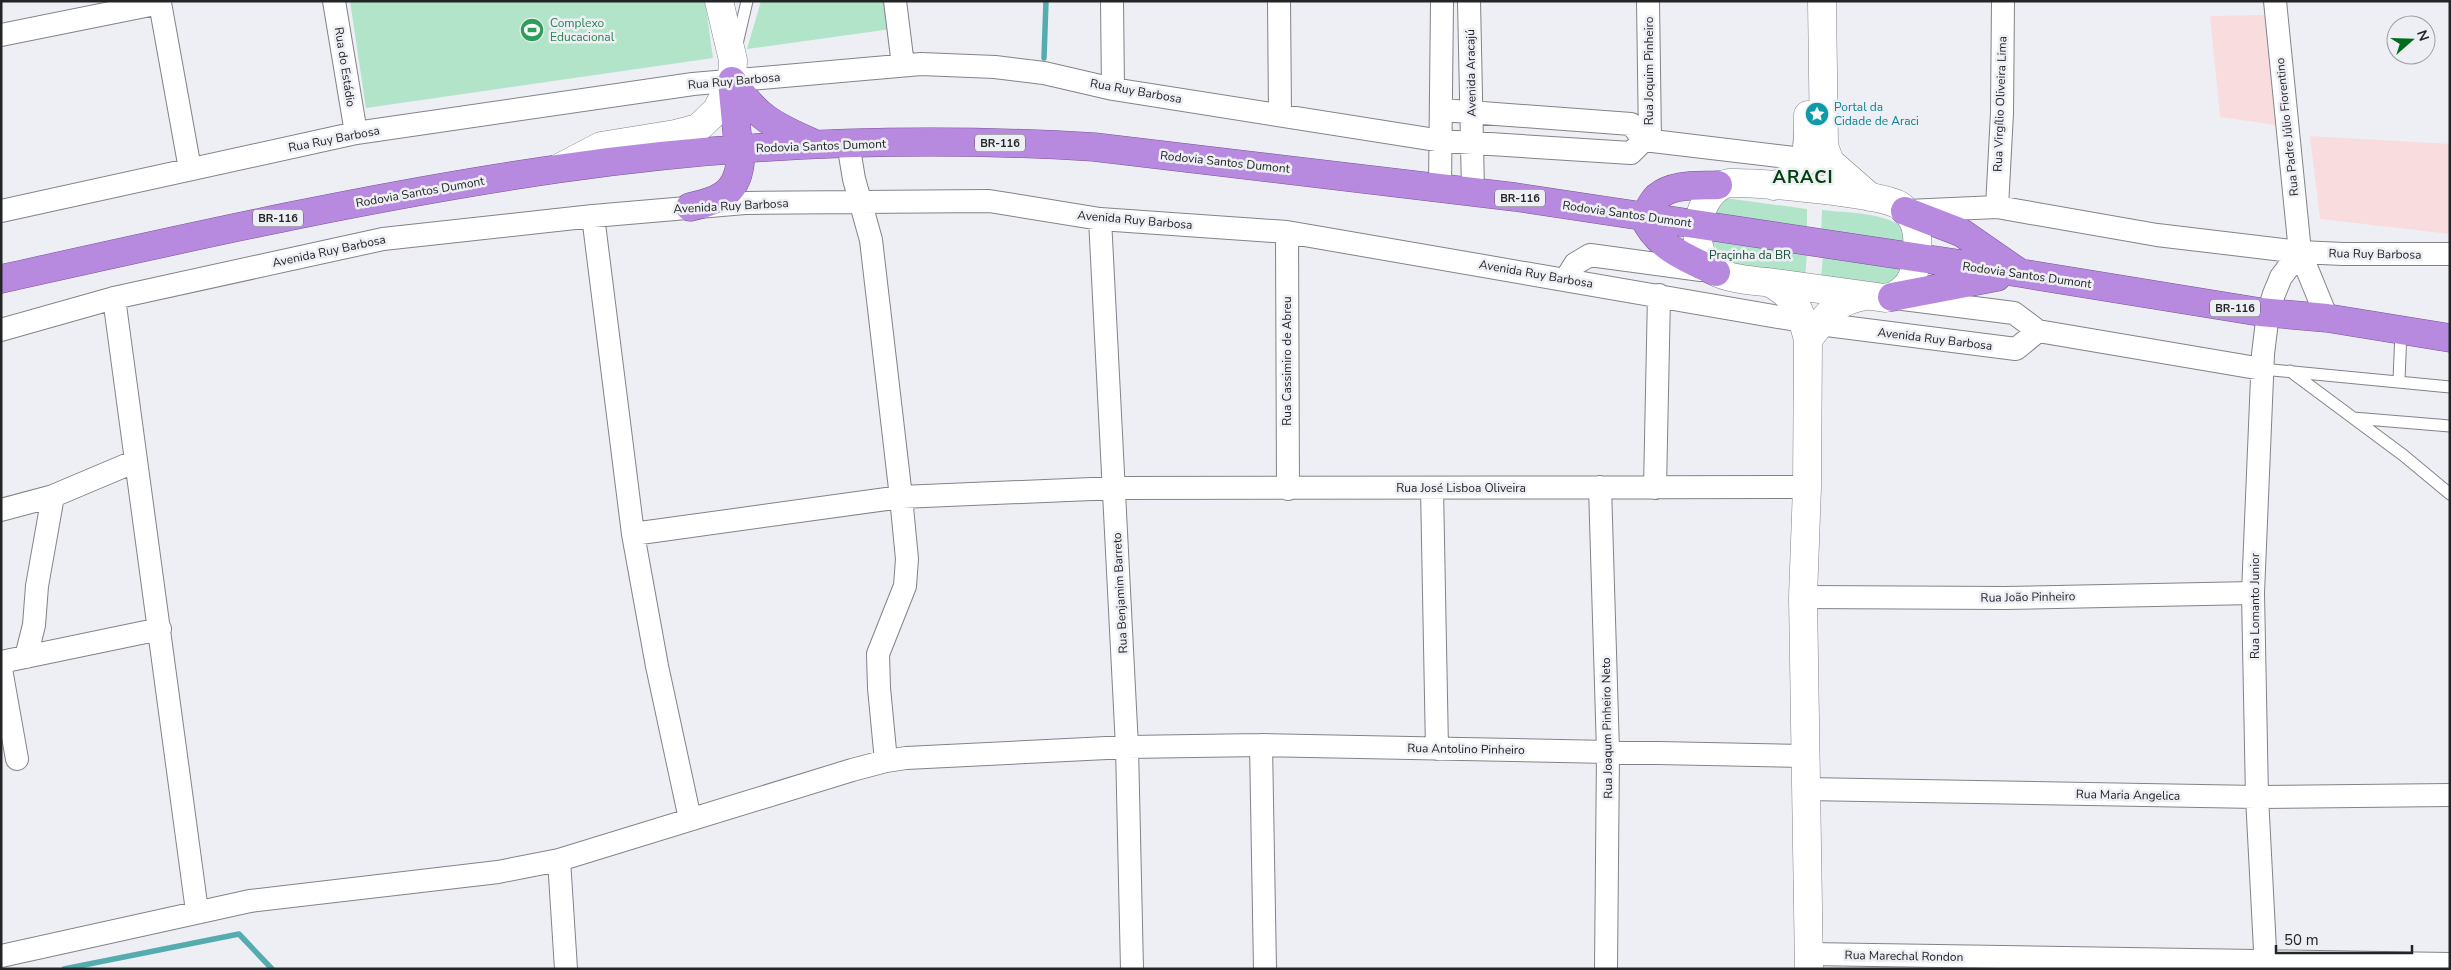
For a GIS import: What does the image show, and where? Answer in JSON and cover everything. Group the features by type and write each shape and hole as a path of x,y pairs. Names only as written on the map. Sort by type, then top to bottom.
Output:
{"highway":[{"path":"732,71 754,110 765,120 814,144"},
{"path":"690,207 714,202 734,185 740,164 737,149 732,71"},
{"name":"Rodovia Santos Dumont","path":"1,279 324,209 558,169 737,149 814,144 1012,143 1094,147 1440,186 2450,338"},
{"path":"1716,272 1670,248 1648,227 1644,216 1657,198 1668,191 1683,187 1718,185"},
{"path":"1905,211 1962,233 2020,273"},
{"path":"1880,296 2020,273"}],"main road":[{"path":"558,169 602,146 675,134 698,128 716,111 732,71 719,1"},
{"path":"1806,1 1808,116 1817,160 1870,196"},
{"path":"1773,186 1787,181 1817,160 1824,146 1822,1"},
{"path":"1810,329 1846,300 1880,296 1901,292 1910,282 1915,269 1917,234 1911,217 1899,205 1870,196 1739,183 1718,185 1703,204 1698,235 1701,252 1716,272 1768,282 1880,296"},
{"path":"1768,282 1792,298 1810,329 1802,597 1809,962"}],"street":[{"name":"Rua do Estádio","path":"334,1 356,133"},
{"path":"895,1 902,65"},
{"path":"1112,1 1113,89"},
{"path":"1279,1 1280,115"},
{"path":"1440,186 1442,141 1442,1"},
{"name":"Avenida Aracajú","path":"1469,1 1473,191"},
{"name":"Rua Joquim Pinheiro","path":"1647,140 1648,1"},
{"name":"Rua Virgílio Oliveira Lima","path":"1997,207 2002,113 2003,1"},
{"name":"Rua Padre Júlio Fiorentino","path":"2275,1 2300,252 2327,318"},
{"path":"1,35 82,10 160,3 190,169"},
{"name":"Rua Ruy Barbosa","path":"1,211 356,133 694,84 732,71 902,65 1014,69 1044,73 1113,89 1442,141 1631,153 1647,140"},
{"path":"1442,110 1631,124 1647,140 1817,160"},
{"path":"848,143 852,171 871,240 902,497 907,573 905,586 884,633 878,662 886,761"},
{"name":"Avenida Ruy Barbosa","path":"1,330 114,298 383,239 690,207 861,201 989,201 1100,218 1287,232 1659,295 1810,329 2016,349 2038,331"},
{"name":"Rua Ruy Barbosa","path":"1905,211 1997,207 2157,235 2300,252 2450,254"},
{"path":"593,216 633,534 657,666 690,819"},
{"name":"Rua Benjamim Barreto","path":"1100,218 1127,747 1132,969"},
{"name":"Rua Cassimiro de Abreu","path":"1287,232 1288,490"},
{"name":"Rua Lomanto Junior","path":"2266,966 2257,797 2253,593 2262,369 2268,312 2281,277 2300,252"},
{"path":"1565,280 1575,264 1590,255 1716,272"},
{"path":"1655,488 1659,295"},
{"path":"1880,296 2014,313 2038,331 2262,369"},
{"path":"114,298 197,911"},
{"path":"1,510 53,496 136,461"},
{"name":"Rua Joaqum Pinheiro Neto","path":"1600,487 1608,751 1606,969"},
{"name":"Rua José Lisboa Oliveira","path":"633,534 902,497 1115,488 1288,490 1806,487"},
{"path":"1432,488 1437,749"},
{"path":"26,657 34,625 37,586 53,496"},
{"name":"Rua João Pinheiro","path":"1802,597 2005,598 2253,593"},
{"path":"1,662 160,629"},
{"path":"1,669 17,759"},
{"path":"1261,745 1265,969"},
{"name":"Rua Antolino Pinheiro","path":"1,956 197,911 302,894 406,884 498,872 559,860 886,761 946,755 1127,747 1261,745 1804,756"},
{"name":"Rua Maria Angelica","path":"1806,789 2257,797 2450,795"},
{"path":"559,860 566,969"},
{"name":"Rua Marechal Rondon","path":"1809,962 2266,966 2450,964"}],"lane":[{"path":"732,71 747,1"},
{"path":"2399,380 2402,331"},
{"path":"2262,369 2399,380 2450,387"},
{"path":"2290,371 2450,494"},
{"path":"2353,418 2450,426"}],"shaded area":[{"path":"2266,15 2276,125 2220,117 2210,16"},
{"path":"2310,136 2450,144 2450,234 2320,219"}],"green space":[{"name":"Complexo Educacional","path":"350,1 705,1 713,58 366,108"},
{"path":"761,1 894,1 898,28 747,49"},
{"name":"Praçinha da BR","path":"1725,198 1807,209 1807,230 1711,218"},
{"name":"Praçinha da BR","path":"1822,210 1864,214 1894,222 1903,227 1907,247 1821,236"},
{"name":"Praçinha da BR","path":"1709,236 1807,253 1805,277 1743,267 1723,260"},
{"name":"Praçinha da BR","path":"1823,256 1907,266 1893,284 1821,278"}],"waterway":[{"path":"1044,58 1046,1"},
{"path":"64,969 239,934 272,969"}],"place":[{"name":"Complexo Educacional","path":"532,30"},
{"name":"Portal da Cidade de Araci","path":"1817,114"}],"district":[{"name":"ARACI","path":"1803,177"}]}
